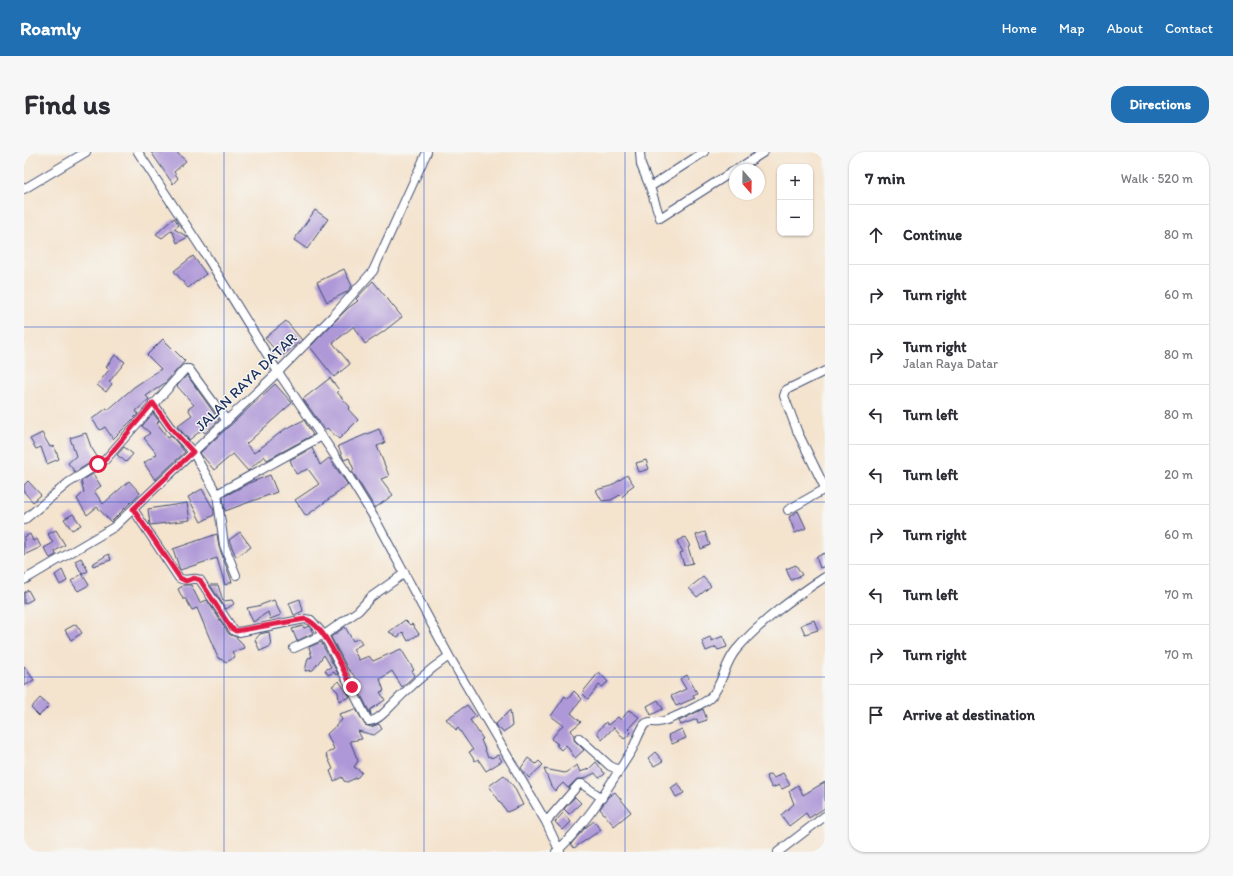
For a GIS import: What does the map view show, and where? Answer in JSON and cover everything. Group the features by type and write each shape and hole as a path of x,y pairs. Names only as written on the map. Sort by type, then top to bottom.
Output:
{"street":[{"path":"24,189 86,152"},
{"path":"138,152 207,257 278,372 364,501 405,573 449,656 546,822 558,851 582,825 602,798 647,722 662,721 710,698 716,690 735,651 780,608 825,577"},
{"name":"JALAN RAYA DATAR","path":"24,580 114,527 278,372 335,314 373,271 427,152"},
{"path":"640,152 641,165 660,218 729,174"},
{"path":"650,187 704,152"},
{"path":"745,164 764,152"},
{"path":"24,520 68,483 105,460 153,403 184,370 188,368 226,421"},
{"path":"788,510 825,489 798,433 784,396 786,390 825,371"},
{"path":"153,403 170,427 193,452 217,494 224,545 236,575"},
{"path":"217,494 322,436"},
{"path":"133,509 180,578 186,581 194,578 200,580 234,631 239,632 305,619 311,620 324,635 352,687 364,715 370,722 384,713 405,691 449,656"},
{"path":"294,648 324,635 358,611 371,597 405,573"},
{"path":"579,738 610,766 619,770"},
{"path":"546,822 579,784 582,784 602,798"},
{"path":"778,852 825,816"}],"building":[{"path":"151,152 176,152 186,161 174,172 178,178 173,184"},
{"path":"315,210 328,219 307,249 294,240"},
{"path":"174,218 179,225 174,229 188,237 177,243 172,230 162,238 156,234"},
{"path":"193,256 206,274 188,288 174,271"},
{"path":"344,269 352,286 347,292 327,302 317,282"},
{"path":"373,281 402,317 365,344 354,326 333,343 350,364 334,377 310,347 348,308 358,301 356,299"},
{"path":"286,321 302,340 281,357 265,338"},
{"path":"163,339 185,361 165,383 146,396 149,399 136,411 138,414 113,439 105,427 100,430 92,419 107,408 108,410 134,387 161,369 147,355"},
{"path":"115,355 125,362 109,382 112,384 106,392 97,385 109,370 106,367"},
{"path":"187,375 219,420 205,433 202,430 189,440 177,426 192,415 188,409 194,405 177,386"},
{"path":"330,378 339,390 337,392 350,407 348,409 358,420 339,439 327,428 325,430 303,399"},
{"path":"275,384 292,403 246,444 254,453 285,429 304,420 313,435 267,460 264,456 248,471 233,454 214,470 200,453"},
{"path":"153,413 159,421 157,423 168,438 171,436 185,452 155,480 144,463 157,454 144,438 150,433 142,426"},
{"path":"379,429 385,443 377,446 389,476 381,479 393,495 375,508 352,471 354,470 349,458 344,460 338,446"},
{"path":"42,433 50,447 54,446 59,459 47,464 41,447 36,449 30,439"},
{"path":"86,433 91,447 98,458 75,472 68,463 76,456 70,438"},
{"path":"124,447 133,454 126,462 117,455"},
{"path":"312,448 320,465 329,458 348,485 306,516 295,500 319,484 308,469 296,474 290,460"},
{"path":"646,460 649,469 639,472 636,463"},
{"path":"93,474 101,486 94,491 103,504 129,481 140,493 111,522 97,507 87,515 77,499 84,492 81,481"},
{"path":"270,475 277,492 225,511 223,497 249,483"},
{"path":"627,475 634,485 627,490 628,491 622,497 620,495 611,500 602,501 596,490 611,486"},
{"path":"28,481 41,495 33,502 24,492 24,485"},
{"path":"202,489 214,510 214,515 201,522 188,497"},
{"path":"187,503 190,520 150,525 148,509"},
{"path":"798,511 806,528 795,533 789,517"},
{"path":"73,514 81,525 72,530 64,519"},
{"path":"56,530 65,545 55,551 56,555 50,558 44,548 53,543 48,534"},
{"path":"240,532 251,547 236,557 229,540"},
{"path":"705,532 710,545 701,549 696,535"},
{"path":"30,534 33,541 37,539 41,547 24,555 24,537"},
{"path":"217,534 219,547 232,582 225,585 217,558 180,570 173,549"},
{"path":"685,537 690,546 688,547 693,563 684,565 680,553 683,552 677,541"},
{"path":"825,553 825,566 820,568 816,557"},
{"path":"109,554 111,560 93,566 92,564"},
{"path":"81,558 88,571 82,574 75,561"},
{"path":"796,565 802,575 791,580 786,569"},
{"path":"62,570 67,581 60,585 55,575"},
{"path":"82,574 89,585 78,591 71,581"},
{"path":"703,577 711,586 697,597 689,588"},
{"path":"184,585 191,585 200,603 207,600 229,634 236,637 242,643 244,648 232,652 235,657 227,662 218,658 197,608 192,610 186,599 183,599 178,589"},
{"path":"210,585 218,585 223,601 232,600 234,604 226,609"},
{"path":"28,590 33,599 24,604 24,593"},
{"path":"300,599 303,611 294,615 289,603"},
{"path":"274,600 281,615 270,619 268,612 253,622 247,608 258,606"},
{"path":"405,620 410,625 412,624 419,634 408,641 403,632 398,637 389,632"},
{"path":"814,620 818,630 805,634 801,625"},
{"path":"76,624 82,633 71,640 65,630"},
{"path":"303,626 304,628 309,626 313,633 297,641 292,629"},
{"path":"345,627 353,641 359,638 362,644 353,649 359,660 369,656 373,661 401,649 414,670 412,671 415,675 402,687 392,671 380,679 384,691 380,692 385,700 370,710 371,715 356,685 361,683 348,669 331,637"},
{"path":"269,632 271,646 260,651 255,640 260,634"},
{"path":"723,636 727,647 718,650 716,647 706,651 702,641 710,637 712,641"},
{"path":"321,642 338,674 336,675 334,672 328,675 325,670 331,667 324,655 313,670 305,671 308,658 312,657 309,647"},
{"path":"24,666 34,680 24,686"},
{"path":"599,672 608,682 602,687 599,685 588,699 582,693"},
{"path":"687,675 697,693 693,695 695,698 676,706 671,696 686,689 680,679"},
{"path":"339,681 350,697 339,701 338,692 332,686"},
{"path":"574,691 582,699 571,713 581,722 571,730 574,740 584,750 575,758 566,745 561,750 556,745 558,744 551,739 563,725 551,716 565,696 568,699"},
{"path":"40,698 49,706 39,716 31,708"},
{"path":"658,700 663,709 651,715 647,706"},
{"path":"467,705 476,716 470,720 483,739 481,740 488,757 490,756 491,758 498,755 502,761 486,771 478,759 475,761 469,752 473,750 458,728 456,730 446,719"},
{"path":"356,709 365,725 371,727 379,724 382,729 374,735 358,731 362,739 350,741 358,761 354,767 362,772 358,777 347,782 344,781 342,777 334,781 330,771 333,769 326,754 334,749 327,734 342,720 339,714"},
{"path":"703,709 707,720 698,723 697,719 681,725 679,721"},
{"path":"510,710 512,726 503,732 495,725"},
{"path":"629,710 639,717 628,729 631,733 624,739 614,727 602,740 597,732 606,722 608,725 618,717 621,720"},
{"path":"682,729 686,738 672,744 668,735"},
{"path":"655,752 663,761 654,766 648,758"},
{"path":"528,758 536,764 539,761 543,765 529,778 521,768"},
{"path":"596,762 605,774 599,778 595,773 583,779 577,779 568,788 563,783 555,791 551,786 544,769 565,773 577,765 580,772 589,769"},
{"path":"783,773 790,785 782,789 779,785 772,788 766,776 771,774 774,778"},
{"path":"504,775 514,787 523,805 507,812 489,786"},
{"path":"825,782 825,808 809,818 806,813 789,826 781,815 794,804 789,791 798,785 803,795"},
{"path":"678,783 684,793 676,797 671,788"},
{"path":"615,792 631,812 614,826 600,809 608,797"},
{"path":"575,797 581,803 569,814 564,809"},
{"path":"563,813 571,822 563,830 555,822"},
{"path":"594,821 601,830 574,848 571,844 585,828"}],"route":[{"path":"98,464 101,460 105,460 153,403 170,427 193,452 133,509 180,578 186,581 198,578 234,631 239,632 305,619 311,620 324,635 352,687"}]}
